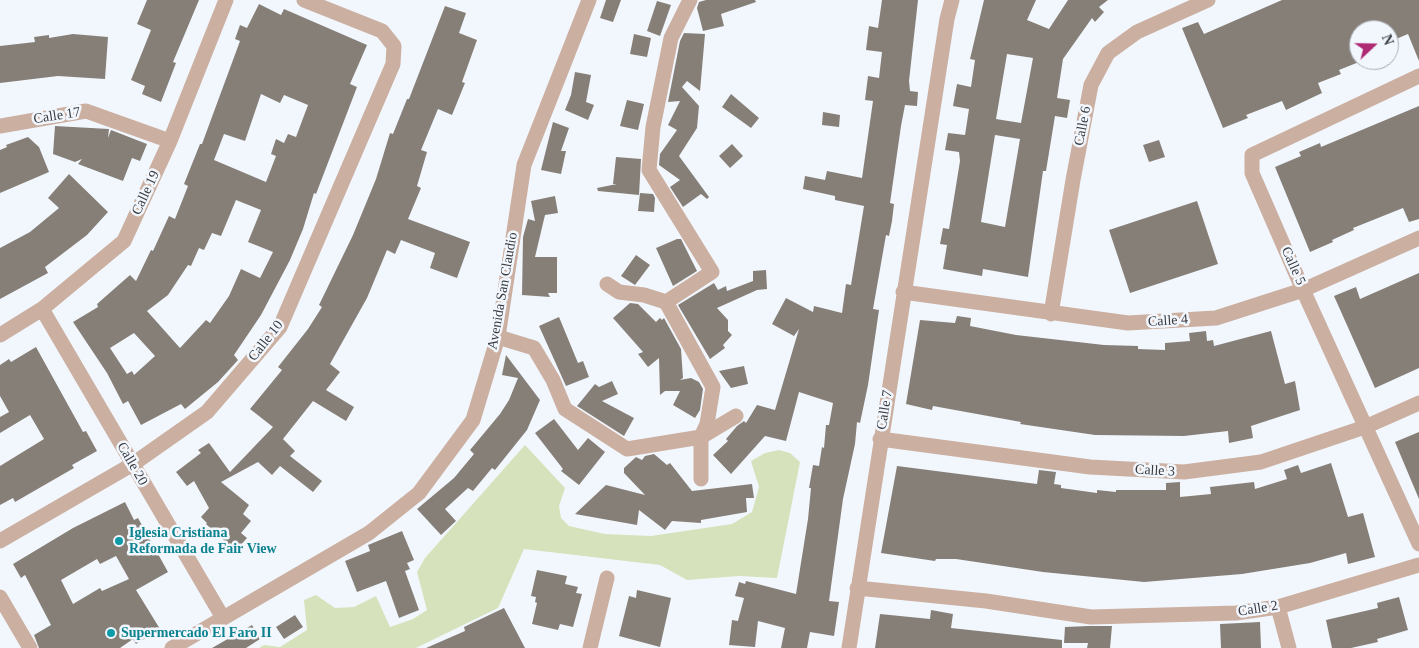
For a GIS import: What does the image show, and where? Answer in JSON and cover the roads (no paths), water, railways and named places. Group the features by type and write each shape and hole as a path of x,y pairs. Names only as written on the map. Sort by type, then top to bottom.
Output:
{"street":[{"name":"Calle 19","path":"0,335 42,309 124,240 170,141 226,0"},
{"name":"Calle 10","path":"0,541 132,464 208,412 280,327 393,64 394,46 382,32 304,0"},
{"name":"Avenida San Claudio","path":"172,648 369,533 419,493 473,420 498,337 524,165 589,0"},
{"path":"666,302 712,272 649,170 653,127 671,38 690,0"},
{"name":"Calle 7","path":"849,648 903,292 947,19 952,0"},
{"name":"Calle 6","path":"1051,314 1091,85 1108,53 1137,32 1208,0"},
{"name":"Calle 5","path":"1419,76 1252,155 1252,173 1303,290 1419,544"},
{"name":"Calle 17","path":"0,126 86,111 170,141"},
{"name":"Calle 4","path":"903,292 1051,314 1128,323 1216,318 1303,290 1419,238"},
{"path":"607,284 619,292 644,295 666,302 713,387 707,424 702,437 701,479"},
{"name":"Calle 20","path":"42,309 223,618"},
{"path":"498,337 534,348 553,380 565,409 626,449 702,437 736,416"},
{"name":"Calle 3","path":"880,440 1090,467 1184,472 1262,462 1365,427 1419,403"},
{"name":"Calle 2","path":"857,588 986,601 1091,617 1236,613 1278,607 1419,565"},
{"path":"590,648 607,578"},
{"path":"0,597 30,648"},
{"path":"1278,607 1289,648"}],"place":[{"name":"Iglesia Cristiana Reformada de Fair View","path":"119,541"},
{"name":"Supermercado El Faro II","path":"111,633"}]}
